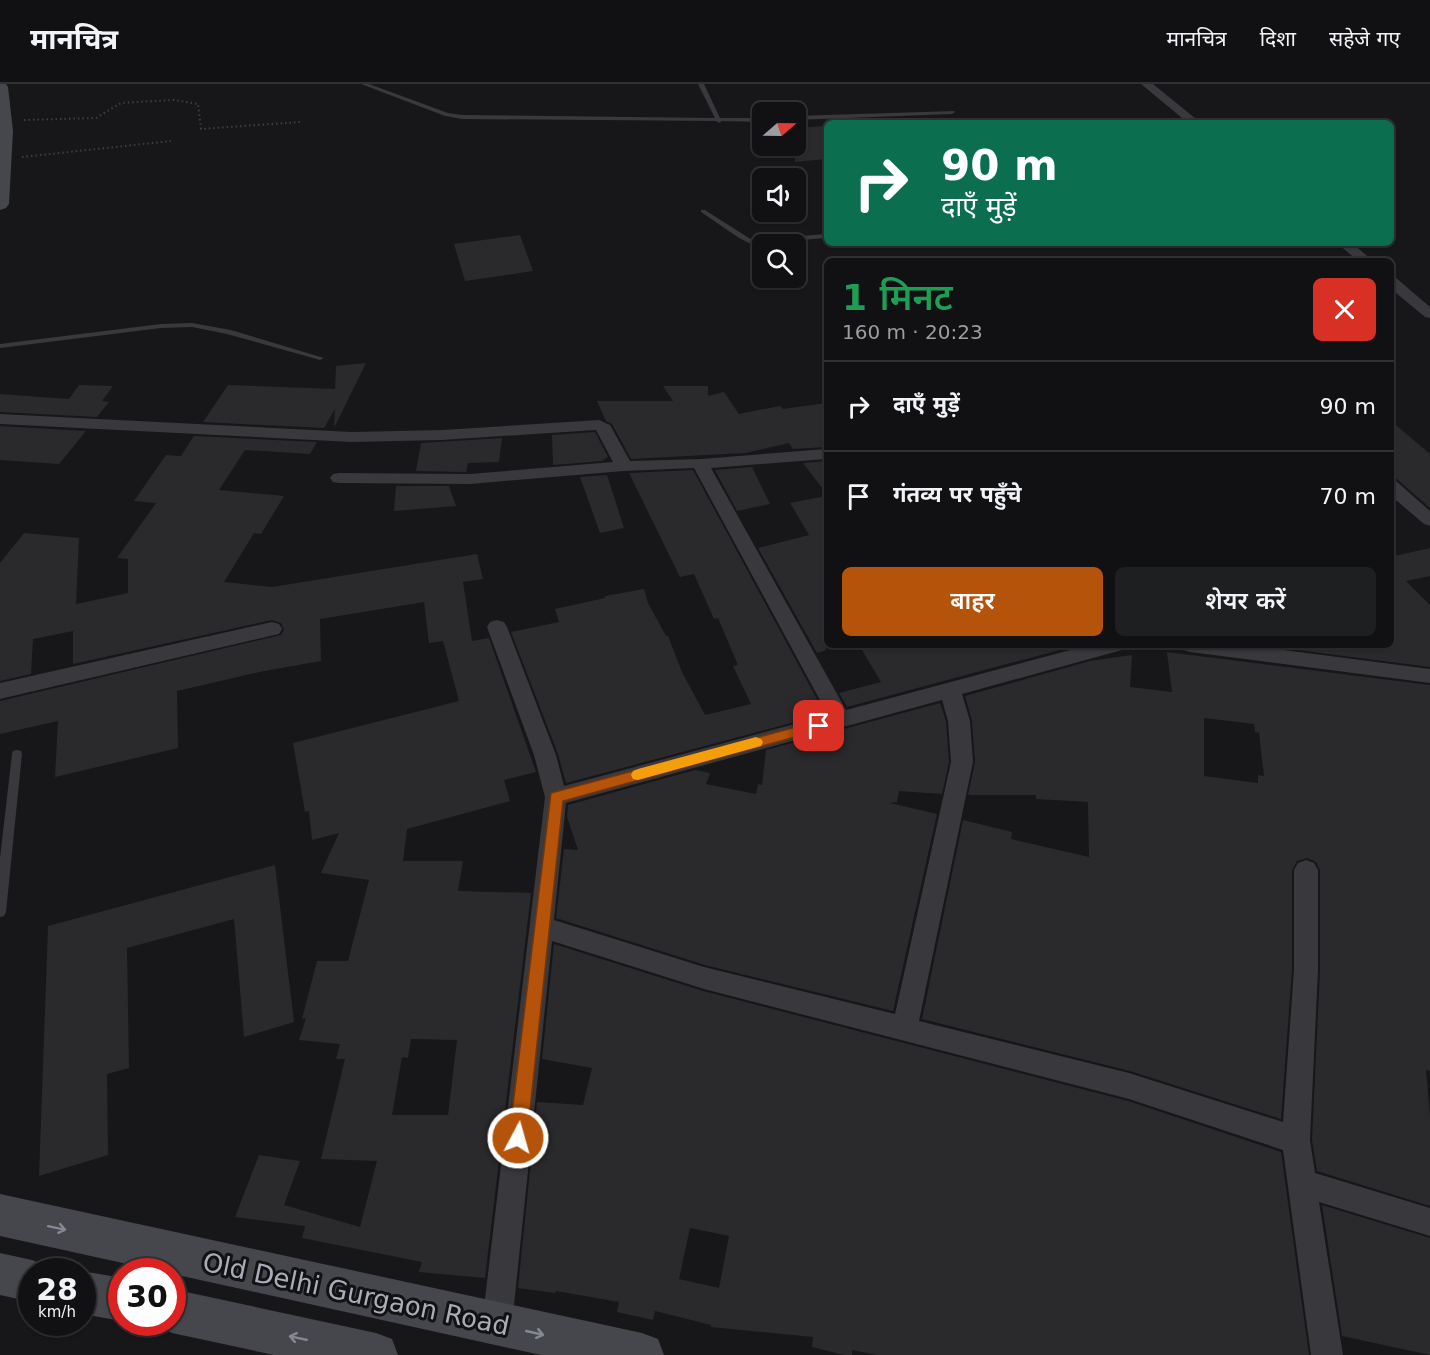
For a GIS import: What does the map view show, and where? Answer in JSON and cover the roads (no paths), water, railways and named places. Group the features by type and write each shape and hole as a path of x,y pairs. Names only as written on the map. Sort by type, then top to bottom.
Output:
{"main road":[{"path":"0,87 5,121 0,204"},
{"name":"Old Delhi Gurgaon Road","path":"0,1215 642,1355"},
{"path":"0,1274 18,1278"},
{"path":"186,1314 376,1355"}],"street":[{"path":"1146,84 1191,120"},
{"path":"1348,246 1362,258"},
{"path":"1394,283 1430,314"},
{"path":"0,419 352,437 442,435 597,425 604,428 624,466"},
{"path":"339,478 470,479 624,466 700,465 824,454"},
{"path":"700,465 841,720"},
{"path":"1394,488 1430,520"},
{"path":"497,627 545,755 556,797 497,1324"},
{"path":"0,691 272,629"},
{"path":"556,797 1104,648"},
{"path":"1213,648 1430,676"},
{"path":"905,1028 962,762 959,721 950,690"},
{"path":"1306,870 1306,970 1296,1140 1327,1355"},
{"path":"541,927 704,978 1129,1086 1296,1140"},
{"path":"1302,1183 1430,1222"}],"lane":[{"path":"364,84 447,115 462,117 752,120"},
{"path":"701,84 719,121"},
{"path":"806,118 839,120 952,112"},
{"path":"703,211 731,231 752,242 824,236"},
{"path":"0,346 161,326 192,325 228,332 320,358"},
{"path":"0,912 17,753"}]}
